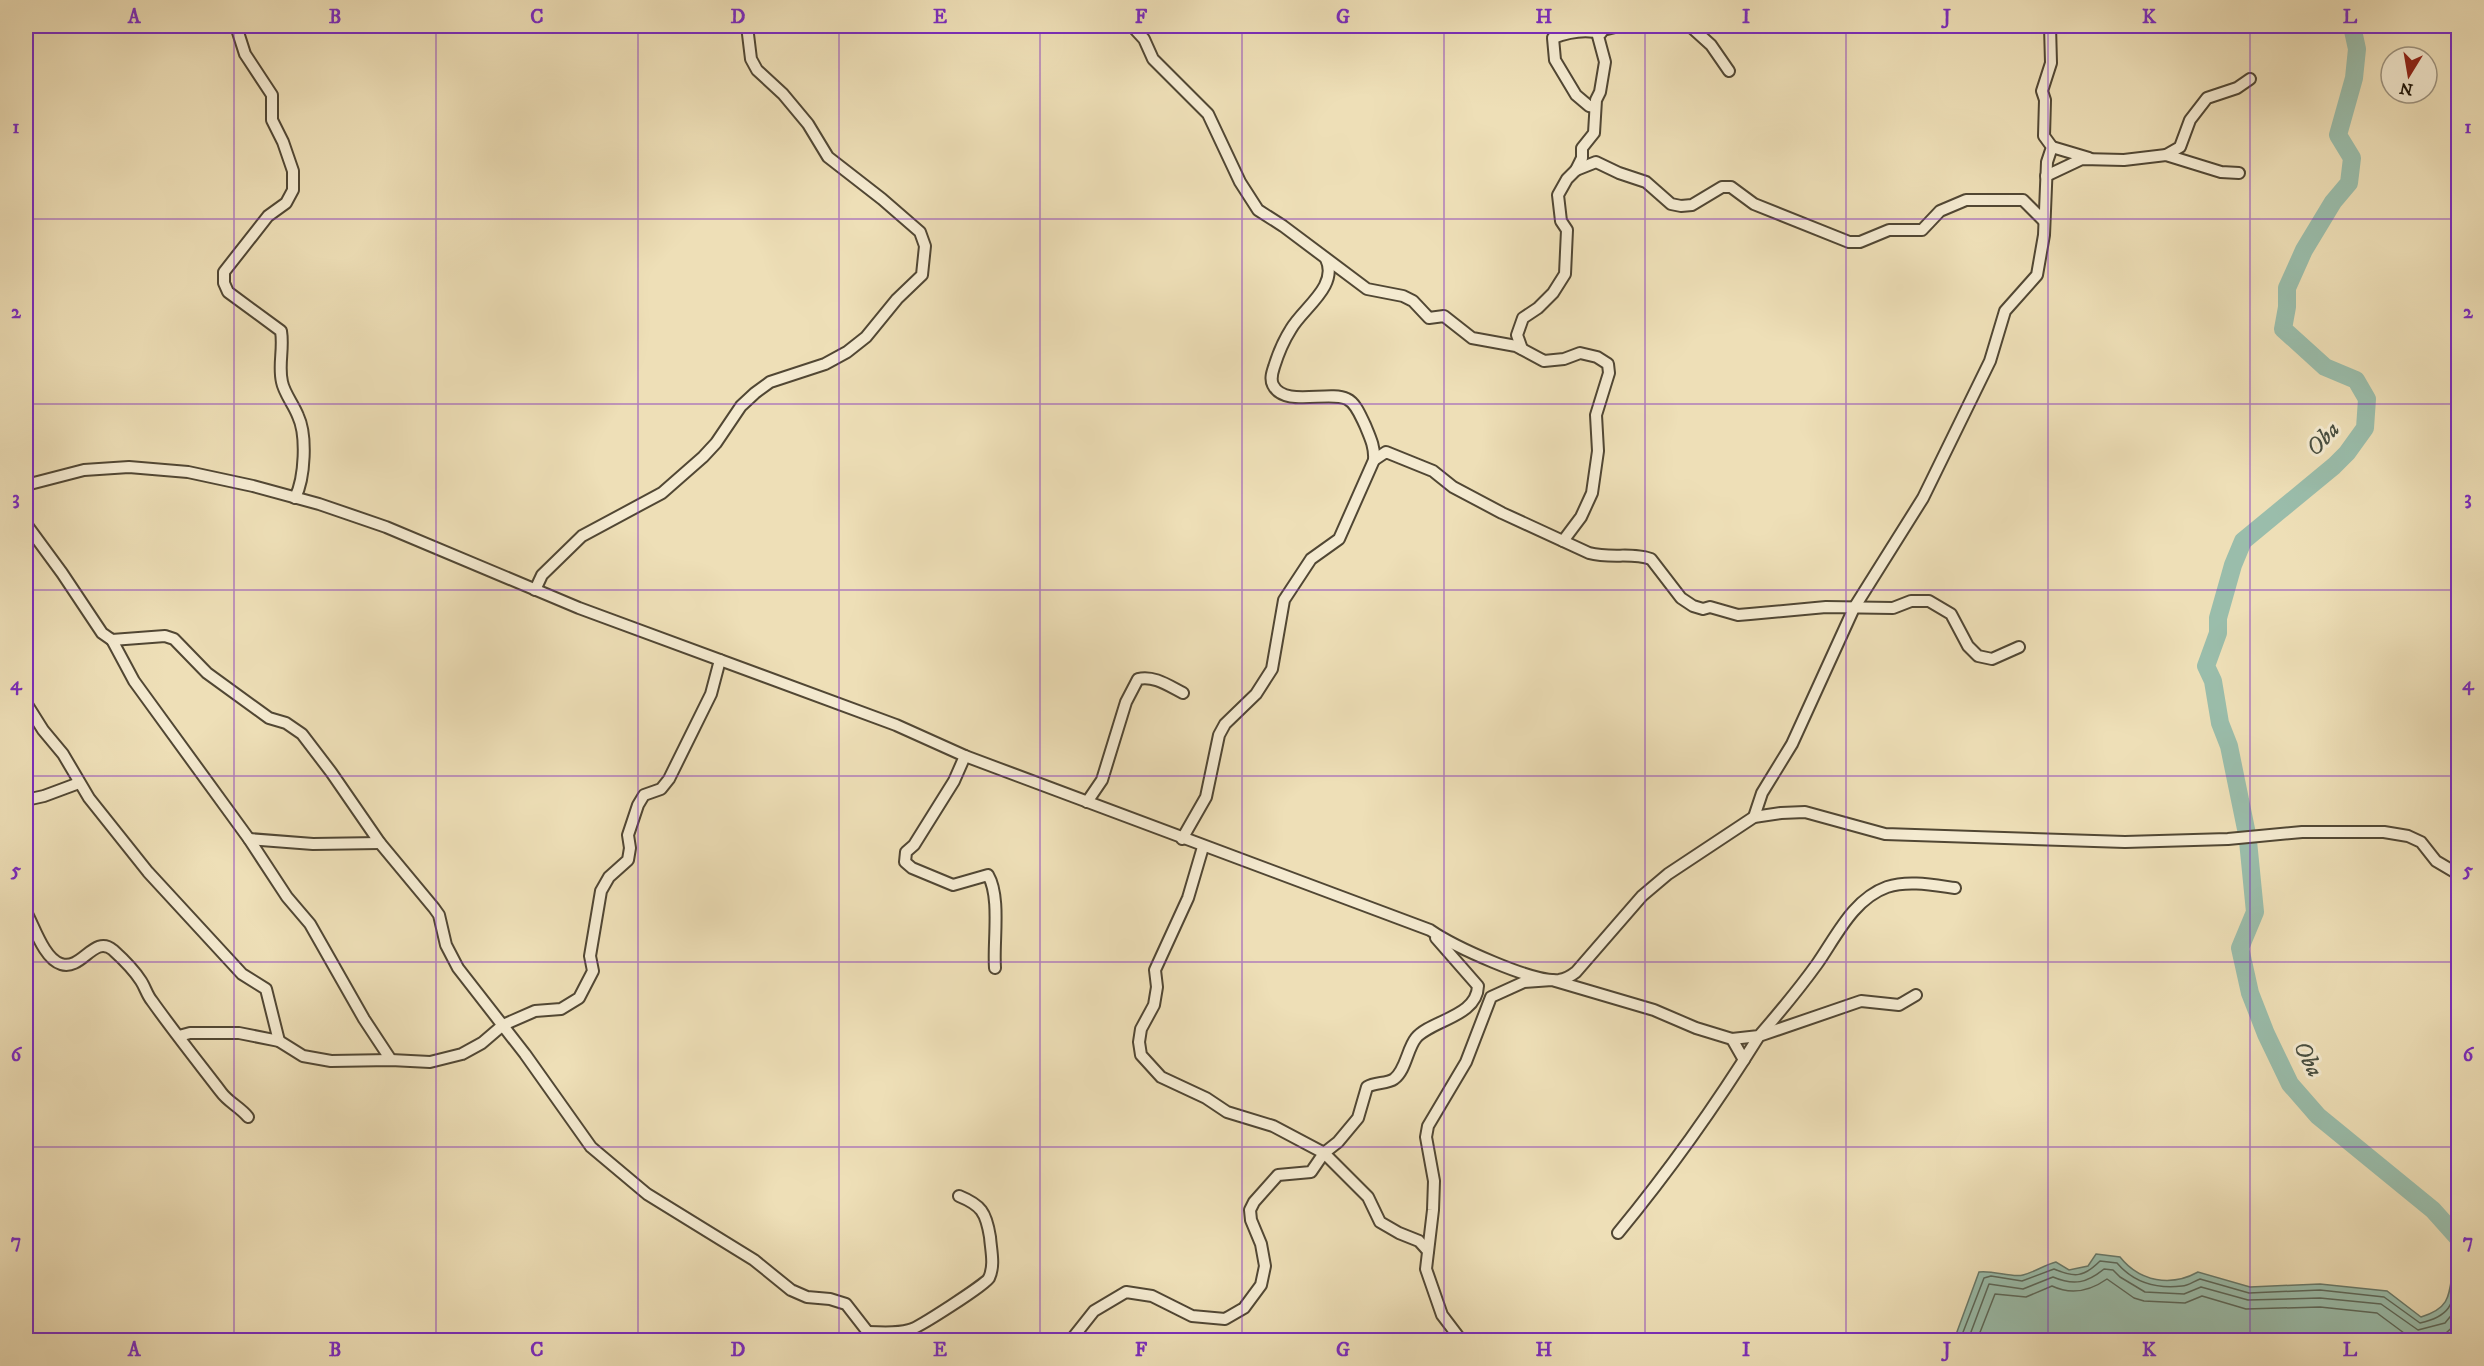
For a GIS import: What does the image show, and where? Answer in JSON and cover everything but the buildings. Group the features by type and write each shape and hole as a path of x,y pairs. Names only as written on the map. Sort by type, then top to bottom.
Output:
{"street":[{"path":"26,27 32,26"},
{"path":"236,26 244,54 272,95 272,120 293,171 293,190 286,203 268,216 224,272 224,283 228,292 281,331 284,346 280,369 282,384 300,418 304,432 300,489 295,498"},
{"path":"535,590 542,575 582,536 662,492 703,457 741,406 755,393 770,382 825,364 847,352 866,337 897,299 922,275 925,246 920,232 828,157 808,124 783,94 757,70 751,59 747,26"},
{"path":"1132,26 1144,39 1153,59 1208,114 1240,182 1258,210 1367,289 1403,296 1413,301 1429,318 1444,316 1472,338 1522,349 1544,361 1564,359 1580,353 1597,357 1608,364 1610,368 1596,415 1598,451 1592,493 1581,517 1563,541"},
{"path":"1595,107 1589,106 1576,95 1555,60 1553,38 1583,31 1601,33 1619,26"},
{"path":"1690,26 1711,45 1729,71"},
{"path":"2050,26 2051,63 2042,91 2045,100 2044,136 2052,147 2090,158 2124,160 2166,155 2180,147 2190,120 2207,98 2237,88 2250,79"},
{"path":"1522,349 1517,335 1523,318 1538,308 1553,293 1565,274 1567,230 1561,221 1558,195 1567,179 1576,170 1582,158 1582,148 1594,133 1595,107 1605,62 1598,36 1601,33"},
{"path":"1754,817 1762,793 1792,744 1854,608 1923,498 1990,361 2005,310 2037,275 2041,258 2047,162 2052,147"},
{"path":"2166,155 2221,172 2239,173"},
{"path":"2046,176 2071,163 2090,158"},
{"path":"1576,170 1596,162 1646,182 1671,204 1681,206 1692,204 1722,187 1731,187 1755,204 1849,242 1860,242 1889,230 1915,232 1922,230 1940,211 1966,200 2022,200 2044,221"},
{"path":"1182,839 1206,797 1219,735 1225,724 1256,694 1272,669 1284,600 1311,559 1339,538 1374,460 1375,449 1365,425 1356,407 1348,399 1335,396 1312,398 1293,396 1279,392 1273,386 1271,376 1291,328 1325,284 1329,272 1326,258"},
{"path":"1374,460 1386,452 1408,460 1433,471 1453,487 1502,513 1604,557 1634,556 1651,559 1681,598 1693,606 1704,609 1710,607 1738,615 1826,607 1893,608 1911,601 1929,601 1951,614 1968,646 1978,656 1992,659 2019,647"},
{"path":"26,485 84,470 129,467 188,472 295,498 386,527 535,590 896,725 965,756 1430,930 1446,941 1510,968 1654,1010 1696,1029 1732,1039 1759,1036 1861,1001 1899,1005 1916,995"},
{"path":"26,524 63,573 102,633 112,640 134,681 249,839 287,897 310,924 364,1019 391,1060"},
{"path":"112,640 165,636 174,639 207,673 269,718 286,723 302,734 331,771 380,843 439,915 451,956 591,1147 647,1194 754,1260 791,1290 807,1297 830,1299 846,1304 871,1336 910,1330 927,1323 938,1312 987,1281 992,1269 989,1233 982,1212 978,1204 959,1196"},
{"path":"179,1036 190,1033 238,1033 279,1041 303,1056 331,1061 430,1062 462,1054 482,1043 503,1025 536,1011 561,1009 579,998 593,971 590,956 601,891 609,877 628,860 630,848 628,835 638,805 644,795 661,789 669,779 706,705 720,660"},
{"path":"1087,802 1102,780 1126,702 1138,679 1146,677 1156,679 1183,693"},
{"path":"26,703 114,831 158,884 242,974 266,989 279,1041"},
{"path":"965,756 954,781 914,845 906,852 905,862 912,868 953,885 988,875 992,880 995,917 993,946 995,968"},
{"path":"26,800 79,783"},
{"path":"1461,1341 1442,1315 1431,1290 1426,1269 1434,1181 1426,1137 1428,1126 1466,1062 1491,997 1524,982 1561,980 1576,972 1642,896 1668,874 1730,836 1754,817 1805,812 1886,834 2125,842 2228,839 2302,832 2384,832 2408,836 2421,842 2436,861 2458,874"},
{"path":"249,839 314,844 380,843"},
{"path":"1203,846 1188,898 1155,970 1157,987 1154,1005 1141,1029 1139,1042 1142,1055 1161,1077 1206,1098 1227,1112 1273,1126 1324,1153 1368,1197 1380,1222 1419,1241 1428,1251"},
{"path":"1618,1233 1665,1177 1735,1077 1759,1036 1816,965 1856,907 1870,896 1888,887 1917,884 1955,888"},
{"path":"26,912 52,958 61,964 82,960 92,949 99,946 110,948 141,981 151,999 223,1095 248,1117"},
{"path":"1071,1341 1094,1311 1126,1292 1152,1296 1192,1316 1225,1319 1244,1308 1261,1285 1265,1266 1261,1244 1251,1220 1250,1210 1254,1203 1278,1175 1311,1172 1324,1153 1338,1142 1358,1118 1367,1087 1374,1083 1393,1080 1399,1073 1416,1037 1459,1013 1473,1001 1478,993 1478,987 1430,930"},
{"path":"1732,1039 1744,1060"}],"water":[{"path":"2096,1254 2120,1257 2137,1272 2156,1280 2177,1280 2198,1272 2250,1287 2320,1284 2387,1291 2421,1317 2438,1309 2447,1299 2453,1267 2458,1269 2458,1340 1954,1340 1979,1272 2019,1276 2056,1262 2069,1270 2088,1266"}],"waterway":[{"name":"Oba","path":"2247,834 2229,746 2220,723 2213,681 2206,666 2218,633 2218,618 2233,565 2243,541 2334,466 2347,453 2365,428 2367,399 2356,380 2325,367 2283,329 2287,307 2287,288 2304,250 2333,202 2349,183 2352,158 2338,135 2354,78 2357,49 2352,26"},
{"name":"Oba","path":"2248,841 2255,912 2240,948 2250,993 2266,1034 2290,1084 2318,1116 2433,1210 2458,1238"}]}
